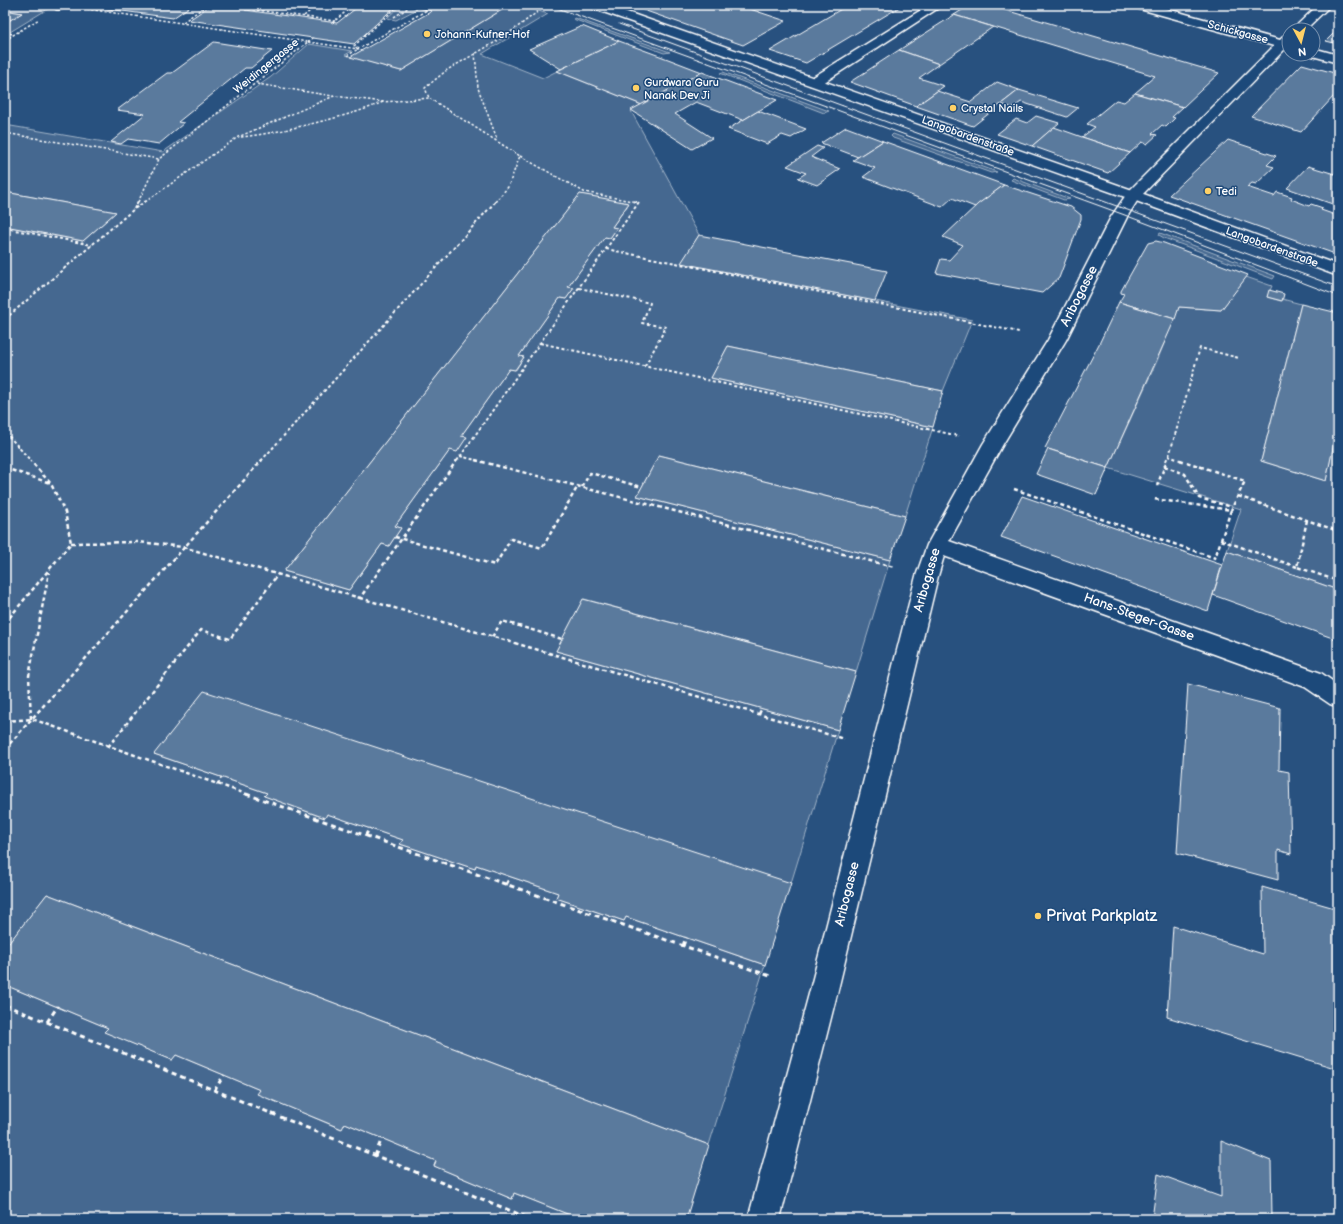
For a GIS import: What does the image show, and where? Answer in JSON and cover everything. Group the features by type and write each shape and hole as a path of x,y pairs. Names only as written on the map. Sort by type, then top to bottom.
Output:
{"street":[{"name":"Langobardenstraße","path":"596,5 1133,195 1338,271"},
{"path":"815,82 937,5"},
{"name":"Schickgasse","path":"1140,5 1281,40"},
{"path":"1307,22 1325,5"},
{"name":"Aribogasse","path":"764,1219 823,994 927,576 937,545 993,444 1057,340 1119,217 1133,195 1281,48"},
{"path":"1321,54 1338,59"},
{"name":"Hans-Steger-Gasse","path":"937,545 1313,680 1338,697"}],"path":[{"path":"5,40 61,5"},
{"name":"Weidingergasse","path":"61,5 183,22 308,42"},
{"path":"183,22 207,5"},
{"path":"250,9 255,5"},
{"path":"304,16 317,5"},
{"path":"332,23 354,5"},
{"path":"358,49 354,46 399,5"},
{"path":"394,17 411,6"},
{"path":"247,8 335,21"},
{"path":"347,56 428,10"},
{"path":"428,98 425,88 447,70 504,37 540,10"},
{"path":"5,33 14,34"},
{"path":"308,42 313,38"},
{"path":"308,42 358,49"},
{"name":"Weidingergasse","path":"159,159 308,42"},
{"path":"475,53 478,88 497,140"},
{"path":"256,84 384,102 428,98 497,140 520,156 584,192 639,202 615,233 606,249 579,288 360,598"},
{"path":"5,319 134,209 238,137 334,96"},
{"path":"238,137 259,135 314,123 370,108 384,102"},
{"path":"5,133 159,159 134,209"},
{"path":"5,749 183,547 508,187 520,156"},
{"path":"5,228 33,232 92,245"},
{"path":"606,249 1019,332"},
{"path":"579,288 650,303 642,323 666,327 645,366"},
{"path":"570,294 574,295"},
{"path":"540,342 874,415 959,436"},
{"path":"1169,456 1200,348 1239,358"},
{"path":"520,364 524,365"},
{"path":"5,432 51,484 65,512 71,543"},
{"path":"462,444 467,446"},
{"path":"460,456 896,568"},
{"path":"1014,489 1215,558 1231,509 1245,482 1168,456 1157,486"},
{"path":"1164,466 1185,474 1199,498 1231,509"},
{"path":"5,468 51,484"},
{"path":"582,487 590,473 642,487"},
{"path":"395,537 401,540 494,565 511,539 542,548 578,486"},
{"path":"1238,496 1338,531"},
{"path":"1153,499 1231,509"},
{"path":"703,518 705,513"},
{"path":"1297,567 1307,520"},
{"path":"1221,540 1338,581"},
{"path":"5,623 71,543 139,542 183,547 844,739"},
{"path":"819,548 822,543"},
{"path":"32,719 28,676 49,570"},
{"path":"108,747 201,630 230,639 278,574"},
{"path":"492,637 502,621 562,639"},
{"path":"629,676 631,672"},
{"path":"759,714 762,708"},
{"path":"5,721 32,719 217,785 773,977"},
{"path":"217,785 222,777"},
{"path":"365,836 370,828"},
{"path":"506,885 510,877"},
{"path":"683,946 686,937"},
{"path":"5,1005 531,1219"},
{"path":"48,1022 58,1006"},
{"path":"214,1091 224,1075"},
{"path":"375,1156 382,1138"}],"shaded area":[{"path":"5,5 46,5 45,6 51,7 5,35 5,23 22,13 5,10"},
{"path":"401,5 417,9 396,20 387,18"},
{"path":"510,5 520,5 548,14 482,54 543,78 557,71 642,105 631,111 699,235 682,263 972,320 943,391 728,346 711,378 933,427 905,516 659,455 637,496 890,560 856,672 584,599 556,651 838,730 791,883 154,754 267,793 265,796 324,818 327,814 403,840 400,844 475,869 476,865 558,893 556,898 624,921 626,917 765,965 709,1145 47,894 5,948 5,308 11,303 5,301 5,226 83,241 116,212 5,192 5,125 163,152 271,77 309,44 352,51 345,55 401,71","holes":["580,194 629,204 612,227 617,228 610,238 605,237 568,287 574,288 566,299 560,298 519,356 524,357 516,370 509,369 461,436 466,437 450,450 395,526 401,528 389,546 382,544 349,590 284,571"]},
{"path":"575,18 670,52 664,53 573,19"},
{"path":"723,72 829,111 824,113 720,73"},
{"path":"893,134 997,172 991,173 893,138 891,136"},
{"path":"1013,178 1070,199 1064,200 1011,180"},
{"path":"1160,233 1275,276 1273,279 1164,238 1159,235"},
{"path":"1246,277 1272,286 1267,297 1301,304 1261,461 1326,481 1338,424 1338,590 1227,551 1241,509 1108,468 1157,361 1179,307 1221,310"},
{"path":"5,985 108,1028 105,1032 172,1060 176,1055 260,1090 258,1094 341,1129 345,1123 436,1161 434,1166 512,1199 514,1193 580,1219 5,1219"}],"building":[{"path":"79,5 192,5 173,18"},
{"path":"211,5 252,5 245,10 337,23 360,5 397,5 354,44 189,20"},
{"name":"Johann-Kufner-Hof","path":"406,5 510,5 401,71 350,57 432,11"},
{"path":"629,5 738,5 786,21 743,45"},
{"path":"848,5 903,5 806,63 770,51"},
{"path":"970,5 988,5 1219,73 1183,107 1135,93 1155,76 954,15"},
{"path":"5,10 22,13 5,23"},
{"path":"954,15 993,27 939,64 899,50"},
{"path":"582,26 619,41 561,69 529,49"},
{"path":"1338,29 1338,44 1326,41"},
{"name":"Gurdwara Guru Nanak Dev Ji","path":"619,41 702,72 642,105 557,71"},
{"path":"214,42 272,51 251,68 245,68 178,122 184,123 159,144 128,139 121,144 111,142 145,114 117,110 167,73 172,73"},
{"path":"899,50 939,64 919,78 944,86 916,106 850,82"},
{"path":"1302,64 1338,74 1338,97 1334,96 1301,132 1251,116"},
{"path":"702,72 777,100 743,120 696,102 675,114 712,138 692,149 631,110"},
{"path":"997,82 1019,90 973,126 916,106 937,91 971,102"},
{"path":"1019,90 1078,108 1067,117 1021,102 1013,108 1001,104"},
{"path":"1135,93 1183,107 1172,117 1175,118 1166,127 1162,125 1152,134 1157,135 1147,144 1142,142 1130,153 1082,137 1095,127 1087,124 1116,100 1124,102"},
{"path":"758,111 806,129 791,138 782,135 767,144 728,129"},
{"path":"1036,116 1059,123 1032,146 997,134 1016,119 1027,123"},
{"path":"846,127 883,141 858,157 821,143"},
{"path":"1054,127 1130,153 1108,173 1032,146"},
{"path":"1228,140 1276,156 1267,165 1274,167 1256,184 1252,183 1247,187 1274,196 1277,192 1292,197 1291,199 1309,206 1311,204 1323,208 1321,210 1338,216 1338,255 1169,195"},
{"path":"883,141 1004,185 975,207 952,198 942,207 863,177 875,168 853,160"},
{"path":"817,146 823,148 811,157 840,169 817,185 798,178 806,173 787,166"},
{"path":"1308,166 1338,175 1338,195 1336,198 1338,198 1338,206 1287,188"},
{"path":"1004,185 1071,207 1081,215 1081,219 1059,278 1042,293 936,273 941,259 949,260 963,245 943,237 978,204"},
{"path":"5,192 116,212 83,241 5,226"},
{"path":"580,194 629,203 612,227 617,228 610,238 605,237 568,287 574,288 566,299 560,298 519,356 524,357 515,370 509,369 461,436 467,437 457,452 450,450 395,526 401,528 389,546 382,544 349,590 284,571"},
{"path":"699,235 887,271 875,301 681,263"},
{"path":"1156,241 1248,275 1221,310 1179,307 1175,319 1119,302 1124,294 1121,293 1121,291 1148,243"},
{"path":"1269,290 1284,294 1282,301 1267,297"},
{"path":"1119,302 1175,319 1108,468 1045,448"},
{"path":"1301,304 1338,313 1338,424 1326,481 1261,461"},
{"path":"728,346 943,391 933,427 711,378"},
{"path":"1048,449 1108,468 1096,495 1036,474"},
{"path":"659,455 905,516 890,560 637,496"},
{"path":"1022,496 1222,565 1208,611 1001,537"},
{"path":"1227,551 1338,590 1338,640 1213,595"},
{"path":"583,599 856,672 838,730 556,651"},
{"path":"1188,684 1280,708 1279,770 1289,772 1291,854 1278,850 1278,880 1177,853"},
{"path":"204,691 791,883 765,965 626,917 624,921 556,898 558,893 476,865 475,869 400,844 403,840 327,814 325,818 264,796 267,793 154,754"},
{"path":"1262,887 1338,909 1338,1069 1167,1017 1173,926 1263,954"},
{"path":"47,894 709,1145 686,1219 580,1219 514,1193 512,1199 434,1166 436,1161 345,1123 342,1129 257,1094 260,1090 176,1055 172,1060 104,1032 108,1028 5,985 5,948"},
{"path":"1221,1141 1271,1161 1272,1216 1281,1219 1152,1219 1158,1174 1221,1197"}],"tram line":[{"path":"549,5 1122,214 1338,296"},
{"path":"619,24 1338,287"}],"place":[{"name":"Johann-Kufner-Hof","path":"427,34"},
{"name":"Gurdwara Guru Nanak Dev Ji","path":"636,88"},
{"name":"Crystal Nails","path":"953,108"},
{"name":"Tedi","path":"1208,191"},
{"name":"Privat Parkplatz","path":"1038,916"}]}
